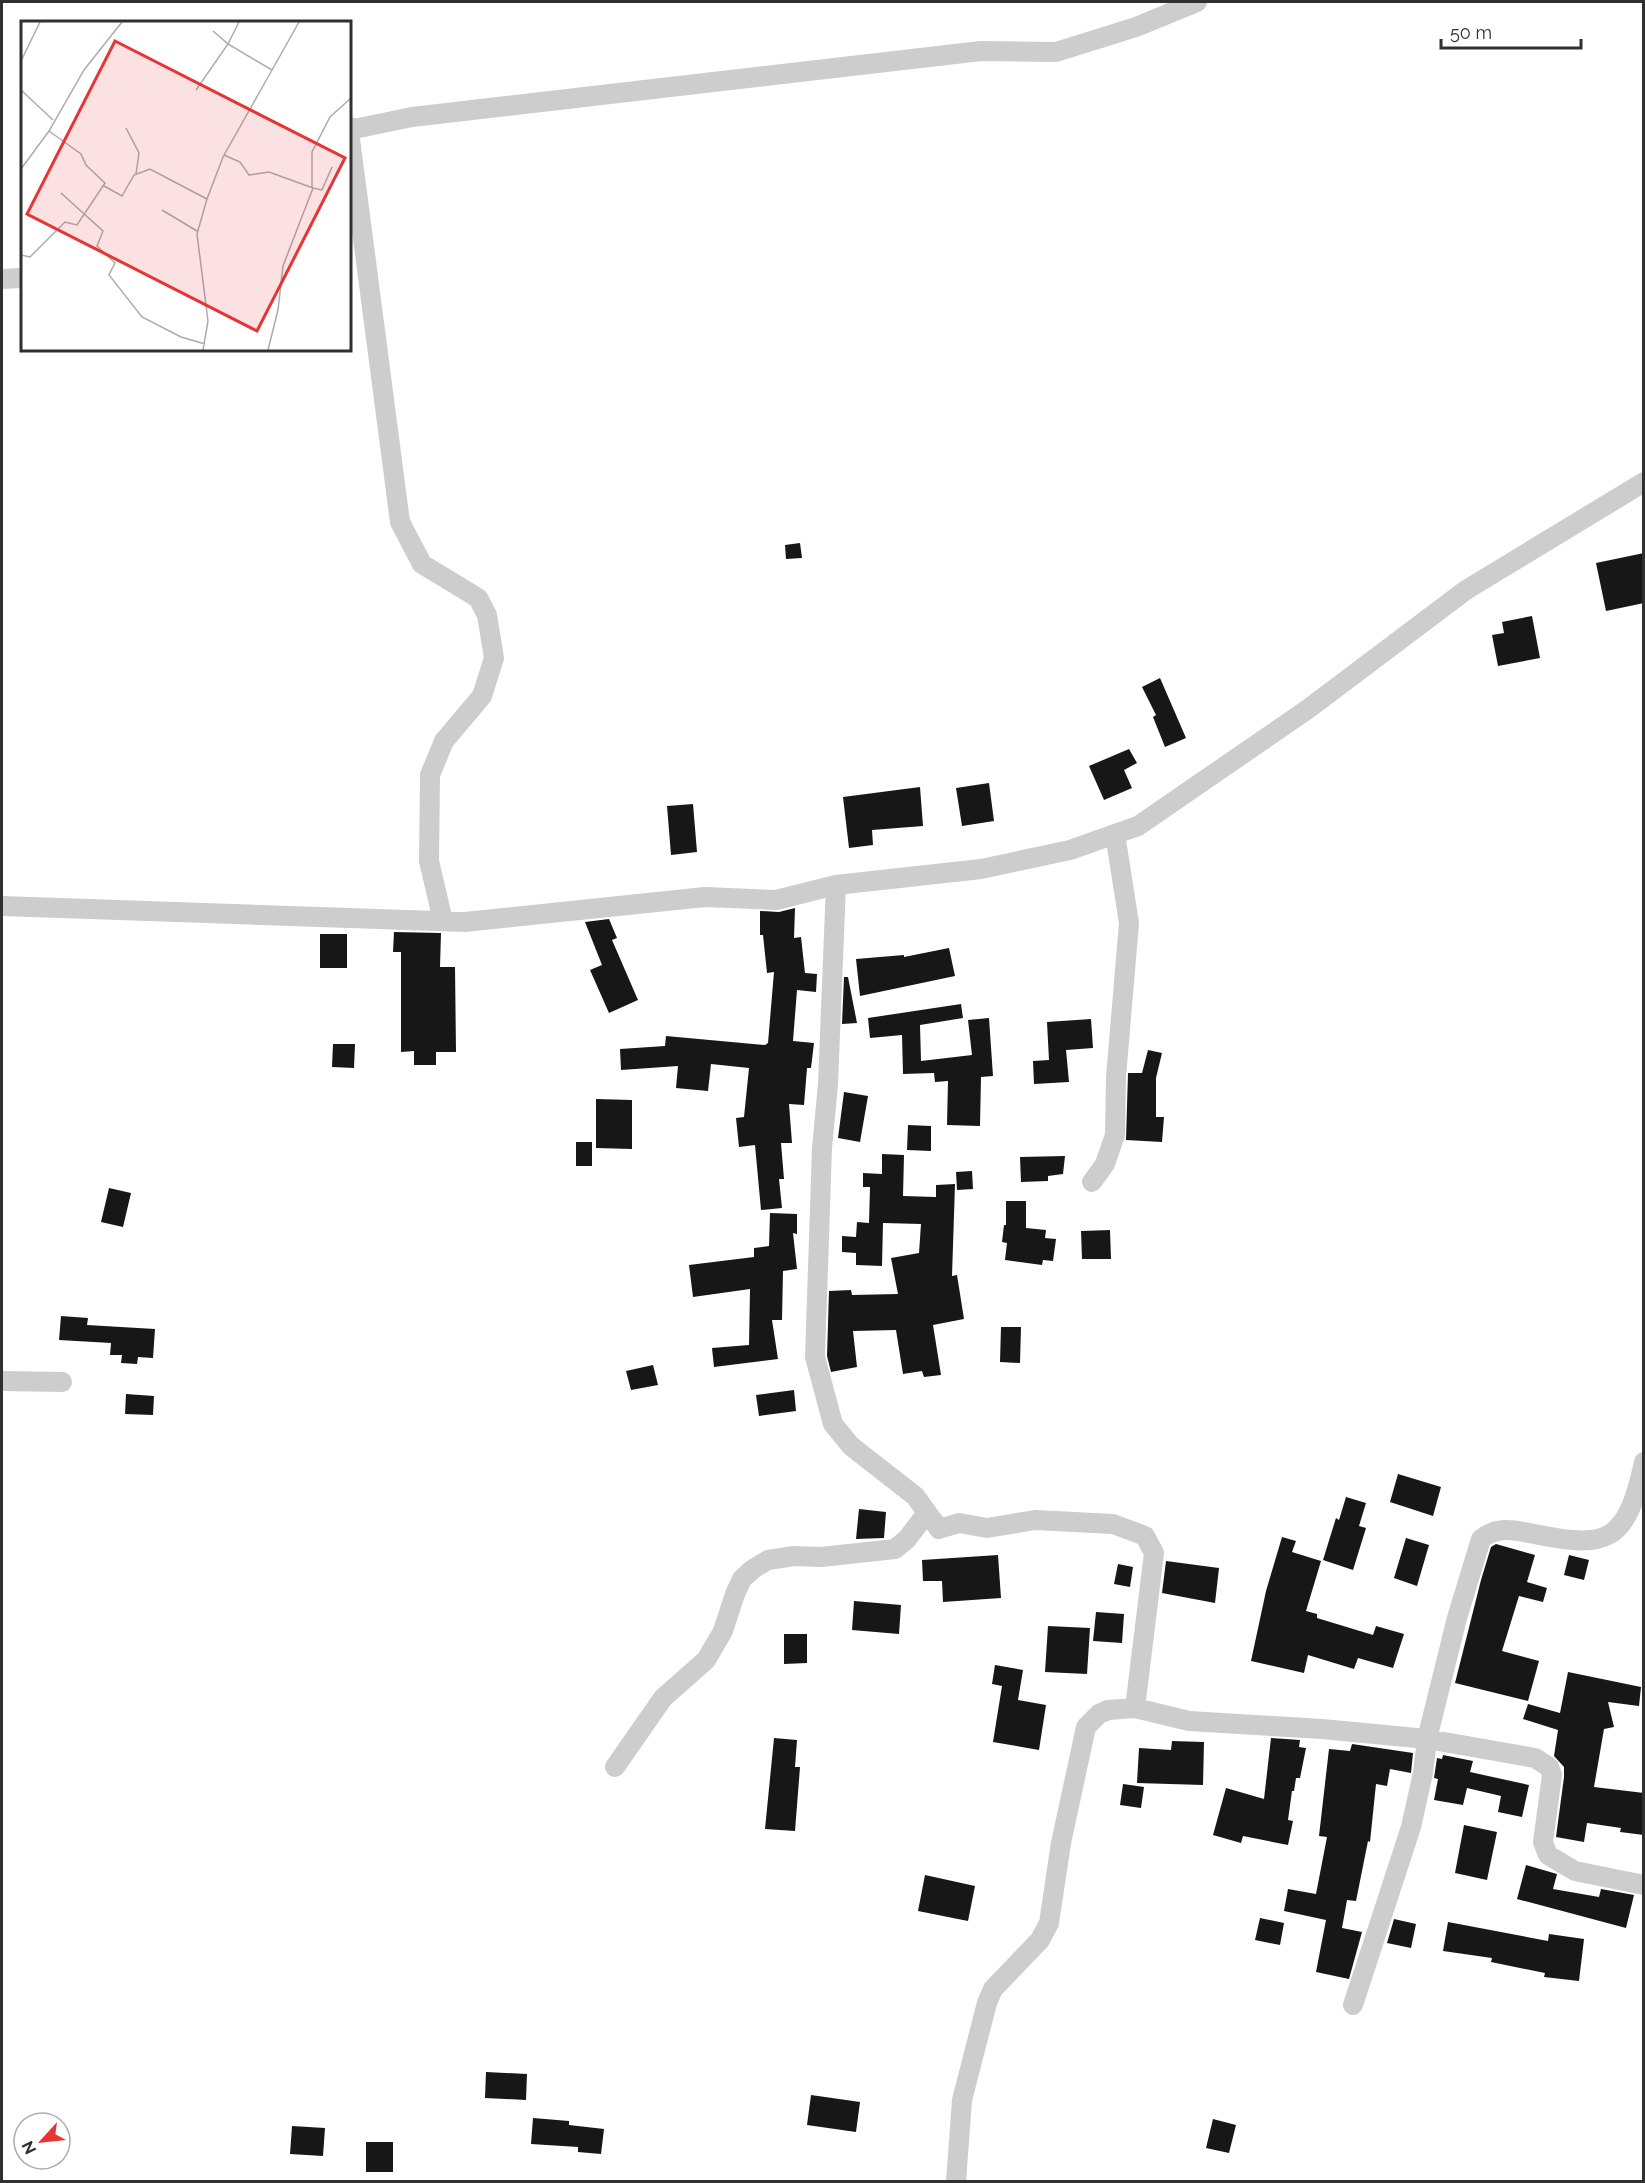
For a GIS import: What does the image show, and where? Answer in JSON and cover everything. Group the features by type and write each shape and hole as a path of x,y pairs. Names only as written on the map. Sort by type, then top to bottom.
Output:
{"street":[{"path":"351,128 354,129 412,117 981,51 1056,52 1136,27 1197,2"},
{"path":"351,147 400,522 422,564 478,598 487,615 494,658 482,696 444,741 430,775 429,861 444,921"},
{"path":"2,279 21,278"},
{"path":"2,906 465,922 705,897 776,900 837,885 981,869 1070,850 1138,826 1213,776 1466,590 1644,482"},
{"path":"1092,1182 1105,1164 1115,1135 1116,1077 1129,923 1115,834"},
{"path":"837,885 814,1357 833,1424 851,1446 915,1496 939,1529 960,1523 987,1528 1035,1520 1113,1524 1145,1536 1154,1553 1135,1708"},
{"path":"2,1381 62,1382"},
{"path":"1353,2005 1411,1827 1423,1773 1427,1739 1457,1618 1482,1539 1499,1529 1585,1542 1603,1538 1626,1518 1638,1490 1644,1462"},
{"path":"615,1767 663,1698 706,1660 723,1631 742,1579 753,1569 768,1560 794,1556 821,1557 895,1549 907,1539 926,1514"},
{"path":"956,2181 962,2100 987,2003 993,1989 1040,1940 1049,1923 1061,1844 1086,1727 1099,1714 1108,1710 1135,1708 1190,1721 1322,1729 1427,1739 1535,1758 1549,1767 1552,1781 1543,1842 1548,1855 1575,1871 1644,1886"}],"building":[{"path":"800,543 802,558 786,559 785,545"},
{"path":"1644,553 1644,603 1606,611 1596,563"},
{"path":"1532,616 1540,658 1498,666 1492,635 1504,633 1502,622"},
{"path":"1160,678 1186,738 1165,747 1153,717 1156,715 1142,687"},
{"path":"1129,749 1137,763 1124,770 1132,788 1104,800 1089,766"},
{"path":"989,783 994,821 962,826 956,788"},
{"path":"920,787 923,826 872,830 873,845 849,848 843,797"},
{"path":"693,804 697,852 671,855 667,806"},
{"path":"795,908 794,938 801,937 805,973 817,974 816,992 797,990 793,1041 814,1043 811,1068 807,1068 804,1105 789,1104 792,1143 781,1143 784,1179 779,1179 782,1208 761,1210 755,1145 739,1147 736,1118 744,1117 749,1068 711,1064 708,1091 676,1088 678,1066 621,1070 620,1049 665,1046 666,1036 765,1045 768,1043 774,972 767,973 763,935 760,935 760,911 779,912"},
{"path":"609,919 617,938 612,940 638,1000 609,1013 590,970 602,965 585,922"},
{"path":"394,932 441,933 440,967 455,967 456,1052 436,1052 436,1065 414,1065 414,1051 401,1052 401,952 393,952"},
{"path":"320,934 347,934 347,968 320,968"},
{"path":"949,948 955,976 860,996 856,959 904,955 904,957"},
{"path":"844,977 848,977 857,1023 842,1024"},
{"path":"961,1004 963,1018 920,1025 921,1061 972,1055 968,1020 989,1018 993,1076 981,1077 980,1126 947,1125 948,1081 935,1082 934,1073 903,1074 902,1035 870,1038 868,1018"},
{"path":"1091,1019 1093,1048 1066,1050 1069,1082 1034,1084 1033,1061 1049,1060 1047,1022"},
{"path":"333,1044 355,1044 354,1068 332,1067"},
{"path":"1148,1050 1162,1053 1156,1078 1156,1117 1164,1117 1162,1142 1126,1140 1128,1073 1142,1073"},
{"path":"844,1092 868,1096 860,1142 838,1138"},
{"path":"596,1099 632,1100 632,1149 596,1148"},
{"path":"908,1125 931,1126 931,1151 907,1150"},
{"path":"576,1142 592,1142 592,1166 576,1166"},
{"path":"882,1154 904,1155 903,1196 936,1197 936,1185 955,1184 952,1276 957,1275 964,1319 933,1325 941,1375 924,1377 922,1371 903,1374 896,1330 853,1331 857,1367 831,1372 827,1356 829,1291 851,1290 852,1295 898,1294 891,1258 919,1253 921,1224 883,1223 882,1266 856,1265 856,1253 842,1252 842,1236 856,1237 857,1222 869,1223 870,1187 863,1187 863,1173 882,1174"},
{"path":"1065,1156 1063,1174 1048,1176 1048,1181 1021,1182 1020,1157"},
{"path":"972,1171 973,1189 957,1190 956,1172"},
{"path":"109,1188 131,1193 123,1227 101,1222"},
{"path":"1006,1201 1026,1201 1026,1228 1046,1230 1045,1238 1056,1239 1053,1261 1043,1260 1042,1265 1005,1260 1007,1243 1002,1242 1004,1225 1006,1225"},
{"path":"770,1213 797,1214 797,1234 793,1233 797,1269 783,1271 782,1320 772,1320 778,1359 714,1367 712,1348 749,1345 750,1289 693,1297 689,1265 754,1257 754,1248 769,1246"},
{"path":"1110,1230 1111,1259 1082,1259 1081,1231"},
{"path":"61,1316 88,1318 87,1325 155,1329 153,1358 138,1357 137,1364 121,1363 122,1355 110,1355 111,1343 59,1340"},
{"path":"1001,1327 1021,1327 1020,1363 1000,1362"},
{"path":"653,1365 658,1385 631,1390 626,1371"},
{"path":"794,1390 796,1411 759,1416 756,1395"},
{"path":"126,1394 154,1396 153,1415 125,1414"},
{"path":"1398,1474 1441,1487 1433,1516 1390,1502"},
{"path":"1346,1497 1366,1503 1359,1526 1366,1528 1353,1570 1323,1560 1336,1518 1339,1520"},
{"path":"859,1509 886,1512 884,1538 856,1539"},
{"path":"1282,1537 1296,1541 1292,1552 1321,1561 1306,1611 1317,1614 1317,1618 1373,1635 1376,1626 1404,1634 1393,1668 1358,1658 1354,1669 1308,1655 1304,1673 1251,1661 1266,1591"},
{"path":"1406,1538 1429,1545 1417,1586 1394,1578"},
{"path":"1496,1544 1535,1555 1527,1582 1547,1588 1543,1602 1519,1596 1502,1651 1539,1661 1528,1701 1455,1683 1481,1580 1491,1547"},
{"path":"998,1555 1001,1598 943,1602 942,1581 923,1581 922,1560"},
{"path":"1569,1555 1589,1560 1584,1580 1564,1575"},
{"path":"1166,1561 1219,1568 1215,1603 1162,1593"},
{"path":"1118,1564 1133,1567 1130,1587 1114,1584"},
{"path":"854,1601 901,1605 899,1634 852,1630"},
{"path":"1096,1612 1124,1614 1122,1643 1093,1641"},
{"path":"1048,1626 1090,1628 1087,1674 1045,1672"},
{"path":"784,1634 807,1634 807,1663 784,1664"},
{"path":"995,1665 1023,1670 1018,1700 1046,1705 1039,1750 993,1742 1002,1686 992,1684"},
{"path":"1568,1672 1641,1687 1639,1706 1608,1702 1614,1727 1604,1729 1594,1787 1644,1793 1644,1835 1620,1832 1621,1828 1587,1823 1584,1842 1556,1837 1564,1777 1564,1767 1554,1756 1558,1730 1523,1719 1528,1704 1560,1713"},
{"path":"774,1738 797,1740 795,1767 800,1767 795,1831 765,1829"},
{"path":"1271,1738 1300,1740 1299,1747 1306,1748 1300,1778 1296,1778 1294,1791 1292,1791 1288,1820 1293,1821 1288,1845 1243,1836 1241,1843 1213,1835 1226,1788 1264,1799"},
{"path":"1172,1741 1204,1742 1203,1785 1137,1783 1139,1748 1171,1750"},
{"path":"1352,1744 1413,1753 1411,1773 1390,1769 1387,1786 1376,1784 1370,1842 1368,1841 1356,1901 1347,1900 1342,1928 1362,1932 1349,1979 1316,1972 1326,1920 1284,1911 1288,1889 1316,1894 1327,1837 1319,1836 1329,1749 1350,1751"},
{"path":"1443,1755 1473,1761 1470,1772 1529,1785 1522,1817 1498,1812 1501,1796 1467,1788 1463,1805 1434,1800 1438,1779 1434,1778 1437,1758 1442,1759"},
{"path":"1123,1784 1144,1787 1141,1808 1120,1805"},
{"path":"1464,1825 1497,1832 1487,1880 1455,1873"},
{"path":"1526,1865 1557,1874 1553,1889 1599,1897 1601,1889 1634,1895 1626,1928 1517,1899"},
{"path":"925,1875 975,1886 968,1921 918,1911"},
{"path":"1260,1918 1284,1923 1280,1945 1255,1940"},
{"path":"1394,1919 1416,1924 1411,1948 1387,1943"},
{"path":"1448,1922 1548,1941 1549,1934 1584,1939 1579,1981 1544,1977 1545,1973 1491,1962 1492,1958 1443,1951"},
{"path":"486,2072 527,2074 526,2100 485,2098"},
{"path":"811,2095 860,2102 856,2132 807,2125"},
{"path":"533,2118 569,2121 569,2125 604,2129 601,2154 578,2152 578,2147 531,2144"},
{"path":"1213,2119 1236,2125 1229,2153 1206,2148"},
{"path":"292,2126 325,2128 323,2156 290,2154"},
{"path":"366,2142 393,2142 393,2172 366,2172"}]}
